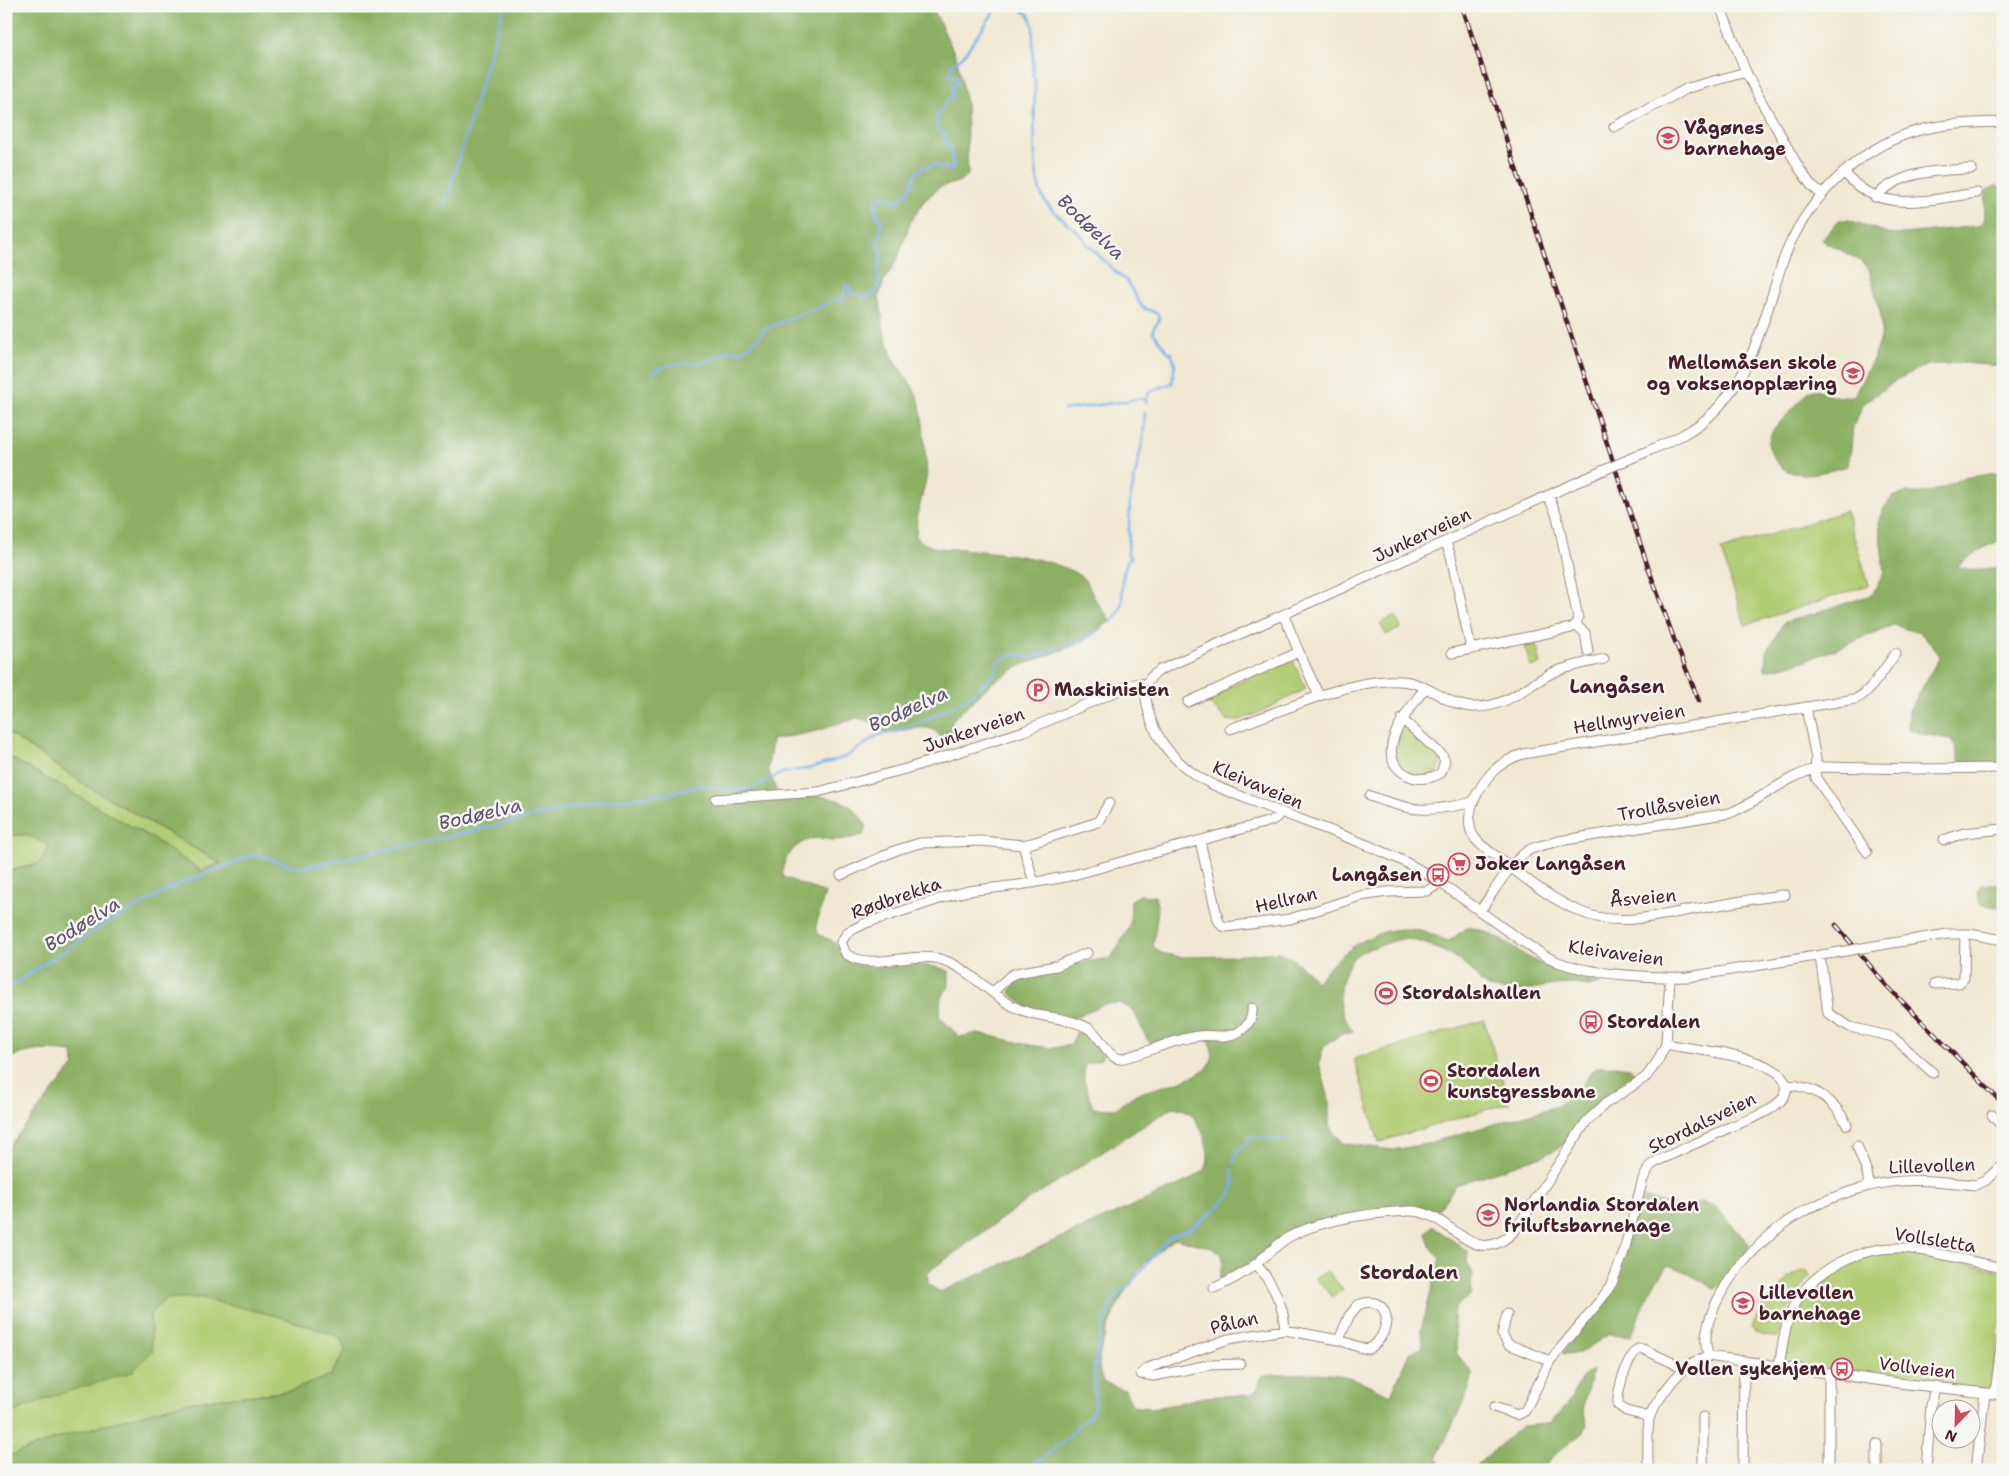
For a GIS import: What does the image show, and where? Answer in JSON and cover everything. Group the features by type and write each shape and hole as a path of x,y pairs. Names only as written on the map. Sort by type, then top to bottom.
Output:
{"street":[{"path":"1720,6 1746,72 1799,168 1811,185 1822,195"},
{"path":"1614,126 1688,88 1746,72"},
{"name":"Junkerveien","path":"716,799 818,792 900,771 1024,731 1131,684 1140,683 1146,686 1151,677 1160,670 1284,616 1680,436 1706,419 1726,398 1753,355 1789,248 1798,230 1822,195 1862,158 1877,148 1912,132 1965,123 2003,122"},
{"path":"1875,197 1914,175 1936,170 1972,169"},
{"path":"1845,173 1858,187 1875,197 1898,201 1913,201 1977,193"},
{"path":"1452,653 1571,628 1576,625 1578,618 1558,520 1548,495"},
{"path":"1446,543 1451,556 1471,649"},
{"path":"1284,616 1319,696"},
{"path":"1576,625 1585,633 1588,651"},
{"path":"1188,702 1299,652"},
{"name":"Hellmyrveien","path":"1473,802 1479,788 1493,770 1512,758 1524,754 1862,697 1896,653"},
{"path":"1230,729 1319,696 1371,683 1411,682 1461,705 1476,707 1494,705 1509,700 1554,672 1574,665 1604,659"},
{"name":"Kleivaveien","path":"1146,686 1147,708 1154,728 1164,745 1179,762 1207,782 1386,853 1440,883 1528,945 1559,962 1596,971 1670,978 1688,977 1948,934 1965,934 2003,940"},
{"path":"1402,720 1442,755 1445,761 1440,773 1431,778 1421,779 1409,776 1401,771 1394,761 1391,750 1393,737 1402,720 1425,688"},
{"path":"1806,707 1816,759 1816,778 1867,852"},
{"name":"Trollåsveien","path":"1480,911 1512,868 1529,851 1553,843 1730,813 1742,808 1790,778 1815,768 2003,768"},
{"path":"1370,796 1409,809 1421,810 1450,808 1473,802"},
{"name":"Åsveien","path":"1473,802 1469,817 1471,833 1487,849 1566,905 1598,918 1614,920 1648,918 1785,895"},
{"path":"841,875 897,850 920,843 982,841 1023,845 1094,824 1101,819 1109,803"},
{"name":"Rødbrekka","path":"1252,1008 1248,1024 1229,1036 1196,1036 1119,1059 1110,1054 1100,1037 1090,1029 1071,1021 1016,1009 955,965 929,957 857,960 846,954 841,942 848,932 861,925 949,896 1066,877 1271,821 1277,817 1279,812"},
{"path":"1944,840 1964,833 2003,829"},
{"name":"Hellran","path":"1200,841 1218,920 1222,926 1226,927 1290,920 1360,896 1387,892 1427,891 1440,883"},
{"path":"1023,845 1034,883"},
{"path":"1935,984 1959,982 1964,978 1965,934"},
{"path":"993,992 1010,976 1016,973 1056,966 1087,953"},
{"path":"1820,956 1828,1013 1850,1027 1893,1036 1933,1073"},
{"path":"1214,1288 1231,1281 1290,1237 1319,1224 1414,1210 1430,1214 1465,1240 1477,1245 1491,1245 1505,1240 1516,1230 1586,1122 1605,1104 1646,1077 1657,1062 1666,1044 1670,978"},
{"name":"Stordalsveien","path":"1494,1407 1508,1413 1522,1414 1528,1406 1550,1361 1612,1283 1623,1255 1643,1179 1650,1166 1771,1108 1783,1098 1787,1085 1785,1080 1776,1072 1756,1063 1666,1044"},
{"path":"1787,1085 1809,1088 1818,1092 1836,1109 1847,1125"},
{"path":"1992,1115 2003,1127"},
{"path":"1858,1146 1867,1172 1869,1186"},
{"name":"Lillevollen","path":"1708,1356 1706,1336 1714,1311 1729,1282 1771,1234 1801,1214 1837,1197 1869,1186 1929,1180 1975,1185 1985,1181 2003,1164"},
{"name":"Vollsletta","path":"1779,1366 1787,1324 1796,1303 1807,1288 1823,1274 1854,1256 1876,1250 1904,1248 2003,1268"},
{"path":"1256,1264 1276,1293 1285,1330"},
{"name":"Pålan","path":"1240,1364 1209,1365 1154,1376 1141,1374 1148,1368 1228,1339 1285,1330 1339,1340 1369,1349 1382,1338 1387,1326 1382,1308 1371,1302 1358,1305 1349,1316 1339,1340"},
{"path":"1507,1314 1502,1334 1508,1344 1550,1361"},
{"path":"1999,1394 2003,1329"},
{"path":"1650,1417 1626,1412 1618,1405 1618,1396 1630,1357 1638,1349 1643,1349 1684,1368"},
{"path":"1648,1470 1650,1417 1673,1380 1684,1368 1708,1356"},
{"name":"Vollveien","path":"1708,1356 1934,1388 1999,1394"},
{"path":"1743,1470 1744,1361"},
{"path":"1829,1374 1829,1470"},
{"path":"1926,1470 1934,1388"},
{"path":"1976,1470 1985,1392"},
{"path":"1703,1418 1703,1470"},
{"path":"1877,1444 1877,1470"}],"green space":[{"path":"6,6 932,6 957,59 966,103 968,175 961,181 940,187 924,201 911,221 896,262 884,280 879,296 885,337 895,363 909,381 919,400 923,424 927,475 917,517 916,537 932,547 1026,557 1073,572 1088,584 1095,599 1111,621 1075,645 1020,666 993,682 952,720 951,739 947,742 930,729 918,728 887,734 875,723 857,718 817,731 772,740 768,769 779,797 805,795 832,798 851,807 866,825 863,835 848,839 831,840 820,838 805,841 792,850 785,862 783,877 825,893 816,926 818,934 838,945 846,959 852,963 876,967 914,965 938,967 949,971 949,986 941,998 939,1016 960,1037 978,1033 1029,1045 1053,1048 1071,1045 1077,1031 1091,1032 1103,1054 1101,1059 1084,1065 1084,1081 1093,1108 1115,1109 1136,1094 1196,1075 1208,1067 1213,1056 1210,1041 1201,1037 1154,1047 1148,1041 1133,1010 1119,1003 1104,1004 1066,1021 1036,1015 1010,993 1016,982 1033,972 1111,958 1130,926 1131,900 1140,895 1155,896 1158,910 1153,946 1161,953 1181,957 1232,956 1278,952 1293,959 1314,978 1316,983 1343,954 1366,939 1379,934 1392,930 1411,929 1449,941 1468,927 1499,938 1525,955 1551,968 1601,979 1600,984 1593,986 1570,984 1517,991 1493,989 1480,981 1467,966 1454,957 1435,948 1407,939 1371,948 1355,956 1348,965 1339,994 1342,1012 1353,1031 1338,1036 1324,1046 1319,1063 1329,1099 1329,1126 1342,1143 1392,1150 1421,1145 1558,1106 1578,1091 1592,1071 1599,1067 1630,1068 1639,1077 1593,1109 1565,1144 1545,1155 1456,1185 1439,1209 1433,1211 1407,1206 1318,1220 1295,1229 1276,1241 1239,1270 1219,1279 1223,1263 1222,1254 1215,1249 1176,1238 1153,1255 1139,1270 1116,1308 1101,1348 1099,1367 1103,1382 1125,1390 1132,1405 1150,1408 1168,1406 1205,1397 1252,1395 1258,1388 1262,1376 1319,1373 1357,1380 1391,1395 1409,1353 1422,1348 1421,1330 1440,1258 1430,1246 1426,1233 1432,1226 1468,1251 1467,1262 1472,1274 1471,1295 1456,1306 1453,1314 1457,1354 1473,1374 1468,1392 1437,1457 1441,1470 6,1470 6,1457 64,1436 186,1402 291,1391 331,1375 345,1351 340,1337 281,1317 201,1298 167,1298 150,1313 152,1351 132,1372 56,1395 6,1415 6,1150 74,1065 73,1052 63,1051 47,1050 24,1053 6,1059 6,872 40,863 49,845 26,835 6,835 6,755 150,837 201,871 221,863 87,786 6,731","holes":["1173,1107 1183,1109 1193,1117 1206,1141 1208,1159 1206,1166 1200,1174 940,1292 928,1284 928,1272 1022,1204"]},
{"path":"1995,186 2003,186 2003,366 1962,363 1927,365 1900,378 1865,402 1853,426 1848,466 1810,474 1790,472 1782,468 1773,457 1768,443 1773,430 1809,391 1815,390 1839,397 1854,396 1874,357 1881,338 1882,320 1869,269 1859,260 1822,240 1839,220 1849,220 1894,235 1979,226 1984,221 1986,191"},
{"path":"2003,472 2003,539 1980,550 1956,566 1972,570 2003,567 2003,763 1960,764 1951,739 1908,729 1909,711 1940,656 1920,633 1893,625 1815,657 1765,670 1766,653 1783,623 1872,595 1884,573 1879,523 1884,508 1892,497 1905,493 1926,493 1963,478"},
{"path":"1846,511 1869,585 1745,625 1721,550"},
{"path":"1395,616 1401,628 1386,635 1380,623"},
{"path":"1536,644 1541,664 1530,667 1525,646"},
{"path":"1292,659 1306,689 1254,715 1237,721 1227,720 1210,704 1209,696"},
{"path":"1402,726 1406,727 1441,759 1439,769 1433,775 1419,776 1412,773 1395,756 1395,743"},
{"path":"6,732 87,786 221,864 202,871 150,837 6,755"},
{"path":"6,835 26,835 49,844 40,863 6,872"},
{"path":"2003,883 2003,908 1980,904 1978,891 1981,885"},
{"name":"Stordalen kunstgressbane","path":"1484,1020 1509,1103 1379,1142 1354,1059"},
{"path":"1643,1197 1683,1208 1701,1202 1715,1206 1749,1244 1745,1257 1716,1289 1682,1270 1668,1265 1646,1299 1632,1336 1609,1334 1580,1353 1563,1354 1605,1299 1640,1198"},
{"path":"1884,1251 1911,1251 1998,1270 2003,1273 2003,1300 1991,1387 1985,1389 1790,1364 1786,1361 1784,1357 1789,1326 1803,1297 1826,1276 1840,1268"},
{"path":"1806,1270 1810,1275 1787,1312 1778,1337 1770,1337 1753,1331 1751,1328 1762,1307 1775,1297 1788,1277"},
{"path":"1327,1271 1343,1289 1332,1297 1315,1278"},
{"path":"167,1298 201,1298 281,1317 340,1337 346,1351 331,1375 291,1391 186,1402 64,1436 6,1457 6,1415 56,1395 152,1351 150,1313"},
{"path":"1592,1370 1583,1408 1587,1425 1581,1435 1538,1470 1476,1470 1478,1464 1522,1426 1548,1424 1567,1405 1583,1377"}],"waterway":[{"path":"444,208 504,6"},
{"path":"654,372 669,365 710,360 731,350 741,351 750,346 764,329 835,299 843,300 845,286 849,286 851,294 858,294 865,298 878,289 880,283 878,271 882,252 877,245 881,230 881,221 875,210 877,199 884,195 898,203 902,196 908,193 915,174 924,166 928,168 935,164 940,168 943,167 951,170 953,168 953,159 944,133 938,130 936,119 947,100 953,98 952,86 957,86 957,76 953,78 949,75 952,65 963,56 998,6"},
{"name":"Bodøelva","path":"1017,6 1029,15 1033,25 1035,159 1039,188 1043,198 1056,213 1082,236 1085,242 1126,280 1142,307 1158,314 1159,321 1154,327 1153,332 1168,352 1171,353 1175,364 1172,383 1149,392 1146,402"},
{"path":"1064,410 1138,398 1146,400"},
{"name":"Bodøelva","path":"1111,622 1121,607 1123,577 1128,559 1131,558 1128,554 1130,500 1143,439 1145,412"},
{"name":"Bodøelva","path":"980,687 995,673 998,663 1004,658 1017,654 1029,658 1084,640 1102,628"},
{"name":"Bodøelva","path":"6,989 102,926 181,883 256,854 298,868 411,845 592,803 650,796 654,793 668,795 678,790 702,786 741,790 753,788 782,773 811,768 846,757 878,735 899,731 917,724 975,693"},
{"path":"1233,1163 1238,1149 1248,1142 1250,1137 1285,1139"},
{"path":"1031,1470 1036,1459 1041,1460 1057,1447 1093,1411 1097,1353 1103,1326 1114,1302 1169,1237 1191,1228 1216,1209 1231,1193 1234,1184 1232,1170"}],"railway":[{"path":"1462,6 1648,567 1699,701"},
{"path":"1836,925 1886,985 2003,1104"}],"place":[{"name":"Vågønes barnehage","path":"1668,138"},
{"name":"Mellomåsen skole og voksenopplæring","path":"1853,373"},
{"name":"Maskinisten","path":"1038,690"},
{"name":"Joker Langåsen","path":"1459,864"},
{"name":"Langåsen","path":"1438,875"},
{"name":"Stordalshallen","path":"1386,993"},
{"name":"Stordalen","path":"1591,1022"},
{"name":"Stordalen kunstgressbane","path":"1431,1081"},
{"name":"Norlandia Stordalen friluftsbarnehage","path":"1488,1215"},
{"name":"Lillevollen barnehage","path":"1743,1303"},
{"name":"Vollen sykehjem","path":"1842,1369"}],"district":[{"name":"Langåsen","path":"1617,686"},
{"name":"Stordalen","path":"1409,1272"}]}
